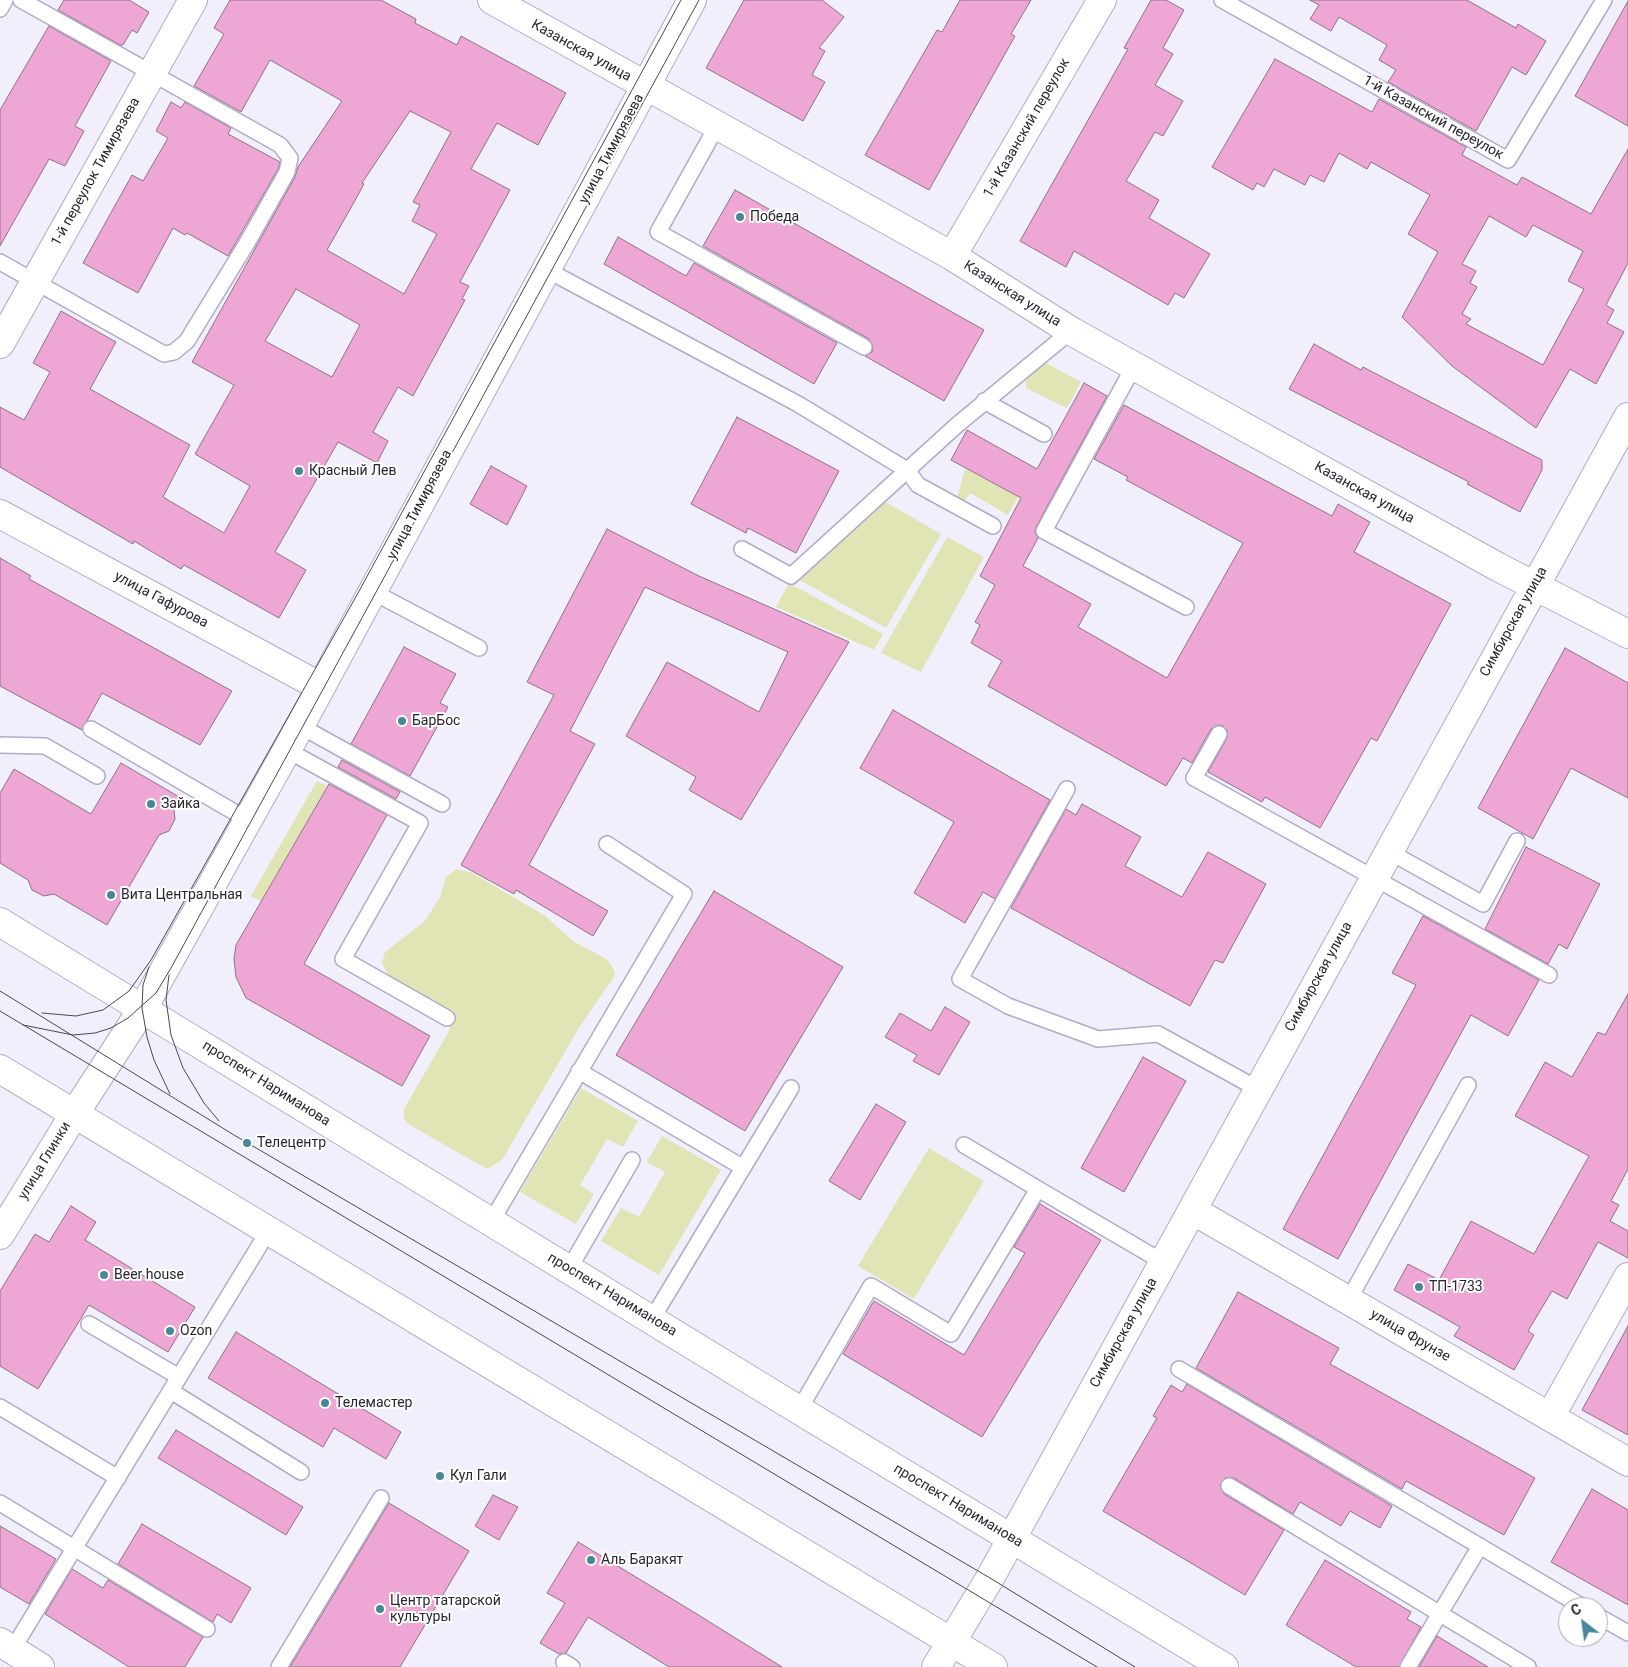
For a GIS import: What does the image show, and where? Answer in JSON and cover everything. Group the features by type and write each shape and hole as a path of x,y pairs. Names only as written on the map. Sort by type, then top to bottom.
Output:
{"street":[{"name":"1-й переулок Тимирязева","path":"0,344 193,0"},
{"name":"Казанская улица","path":"492,0 952,256 1071,331 1534,586 1628,634"},
{"name":"улица Тимирязева","path":"144,1008 373,592 692,0"},
{"name":"1-й Казанский переулок","path":"952,256 1102,0"},
{"name":"Симбирская улица","path":"936,1667 1012,1538 1628,417"},
{"name":"улица Гафурова","path":"0,514 321,687"},
{"name":"проспект Нариманова","path":"0,922 1224,1667"},
{"name":"улица Глинки","path":"0,1236 74,1113 144,1008"},
{"path":"0,1069 993,1667"},
{"name":"улица Фрунзе","path":"1192,1210 1628,1462"},
{"path":"1550,1417 1628,1277"},
{"path":"6,1646 40,1667"}],"lane":[{"path":"0,9 5,0"},
{"path":"0,262 164,354 174,352 187,341 247,243 287,172 290,158 280,145 21,0"},
{"name":"1-й Казанский переулок","path":"1222,0 1508,160 1604,0"},
{"path":"717,126 658,232 864,347"},
{"path":"547,270 798,404 907,470 918,485 993,526"},
{"path":"742,549 791,576 984,401 1071,331"},
{"path":"1134,366 1044,531 1186,608"},
{"path":"984,401 1044,434"},
{"path":"373,592 479,648"},
{"path":"300,726 442,804"},
{"path":"91,729 248,820"},
{"path":"1219,734 1194,778 1549,975"},
{"path":"0,745 46,746 97,776"},
{"path":"287,750 420,823 343,959 447,1018"},
{"path":"1067,789 960,979 1008,1006 1098,1039 1158,1034 1258,1089"},
{"path":"1388,851 1483,904 1517,841"},
{"path":"491,1222 684,894 607,844"},
{"path":"579,1071 742,1167"},
{"path":"1348,1300 1468,1084"},
{"path":"652,1319 791,1088"},
{"path":"964,1145 1163,1262"},
{"path":"570,1269 632,1160"},
{"path":"799,1410 872,1286 951,1334 1038,1189"},
{"path":"6,1646 75,1548 269,1230"},
{"path":"89,1324 180,1377"},
{"path":"1179,1369 1566,1597"},
{"path":"171,1391 301,1472"},
{"path":"0,1407 118,1478"},
{"path":"1228,1486 1528,1667"},
{"path":"279,1667 381,1498"},
{"path":"0,1503 207,1629"},
{"path":"1408,1667 1480,1546"},
{"path":"1608,1622 1628,1633"}],"green space":[{"path":"1046,363 1081,382 1067,408 1026,388 1026,375"},
{"path":"965,468 1018,497 1008,515 970,493 964,503 957,499"},
{"path":"880,499 941,534 886,628 794,577"},
{"path":"947,537 984,557 921,672 881,653"},
{"path":"789,583 883,634 874,650 776,607"},
{"path":"317,781 327,786 261,901 251,896"},
{"path":"457,869 472,873 544,915 573,941 608,960 615,972 614,977 580,1026 502,1160 487,1169 408,1124 404,1119 404,1109 449,1031 451,1024 397,984 389,976 382,963 385,952 425,921 440,897 446,877"},
{"path":"581,1088 638,1121 623,1147 607,1139 580,1185 594,1194 576,1224 520,1192"},
{"path":"662,1136 721,1170 659,1275 601,1241 621,1208 639,1217 665,1172 647,1162"},
{"path":"929,1148 984,1181 914,1299 858,1266"}],"building":[{"path":"64,0 129,0 149,12 137,33 132,30 123,45 120,45 58,10"},
{"path":"230,0 381,0 416,19 415,23 457,45 461,36 566,93 538,145 497,123 471,169 510,190 460,282 469,286 462,299 465,300 413,396 398,387 373,432 388,441 377,463 338,442 275,552 306,570 279,618 184,565 181,569 134,541 133,544 0,467 0,407 24,420 50,372 33,363 61,311 116,342 90,389 190,445 163,497 224,533 250,486 195,454 234,385 192,362 295,177 298,167 342,101 270,60 241,112 194,86 224,34 214,28","holes":["410,111 451,132 413,202 420,205 412,221 437,234 404,294 327,250 364,184 362,183","296,289 360,325 332,377 265,341"]},
{"path":"744,0 822,0 844,17 819,48 825,51 812,75 825,82 803,121 706,68"},
{"path":"960,0 1031,0 1011,34 1015,36 929,190 865,155 937,30 942,32"},
{"path":"1151,0 1166,0 1184,10 1163,48 1173,54 1155,85 1183,101 1163,136 1155,132 1126,181 1159,200 1149,218 1210,254 1184,298 1175,293 1168,305 1074,251 1066,267 1020,241 1128,49 1124,48"},
{"path":"1310,0 1467,0 1516,28 1518,24 1546,41 1526,75 1512,67 1476,131 1388,82 1396,70 1379,60 1387,45 1339,17 1331,31 1310,19 1319,5"},
{"path":"1628,1 1628,126 1575,96"},
{"path":"49,26 111,61 75,126 84,131 65,166 49,159 0,246 0,110"},
{"path":"1275,59 1372,112 1379,99 1466,147 1462,155 1517,185 1522,177 1591,214 1628,149 1628,263 1606,305 1614,310 1607,323 1624,332 1596,384 1570,369 1536,428 1452,366 1402,317 1438,252 1408,234 1430,195 1371,162 1367,169 1339,153 1324,182 1310,175 1305,185 1274,169 1264,187 1257,183 1253,190 1212,167","holes":["1489,216 1526,237 1533,225 1583,251 1568,281 1584,289 1543,365 1466,324 1471,319 1462,314 1477,287 1470,283 1476,271 1462,264"]},
{"path":"171,102 181,108 185,102 231,128 228,134 280,162 278,169 228,256 187,233 185,235 173,228 138,293 83,263 132,175 143,181 168,138 156,131"},
{"path":"735,190 984,330 944,401 865,356 872,352 873,347 869,339 703,246"},
{"path":"618,237 686,276 694,263 837,343 814,384 604,264"},
{"path":"1314,344 1361,370 1363,367 1542,460 1542,470 1520,512 1467,484 1469,482 1289,389"},
{"path":"1084,383 1107,396 1036,527 1035,532 1038,538 1023,566 1091,604 1078,627 1167,678 1243,543 1126,480 1128,477 1094,459 1124,405 1332,516 1338,504 1370,522 1354,552 1451,604 1377,741 1371,738 1320,828 1265,797 1262,802 1208,772 1227,738 1227,730 1223,726 1218,725 1211,729 1192,763 1183,758 1166,786 988,686 1002,661 971,643 980,625 975,622 995,585 980,576 1021,498 951,460 967,430 1037,469"},
{"path":"737,417 839,471 796,553 748,528 746,533 691,504"},
{"path":"491,466 527,486 507,525 470,504"},
{"path":"607,529 699,576 849,642 741,820 689,790 696,777 626,736 667,662 759,712 788,652 645,587 570,731 595,744 529,865 608,911 593,936 516,890 514,894 461,865 554,695 527,682"},
{"path":"0,558 31,576 29,579 232,691 200,745 102,693 82,730 0,686"},
{"name":"БарБос","path":"404,647 456,674 440,703 448,707 410,776 351,744"},
{"path":"1565,648 1628,683 1628,798 1571,768 1533,839 1478,808"},
{"path":"893,710 1050,800 995,899 983,892 965,923 914,893 954,822 860,768"},
{"path":"342,760 400,792 396,799 338,767"},
{"path":"121,763 181,798 174,810 175,819 169,831 159,835 107,925 54,894 44,896 32,890 28,880 0,863 0,793 14,769 91,814"},
{"path":"329,784 387,815 304,964 430,1036 402,1086 246,998 236,977 234,959 236,945"},
{"path":"1082,804 1141,837 1125,866 1182,897 1208,852 1266,884 1223,963 1215,960 1190,1006 1011,908 1066,809 1076,815"},
{"path":"1526,847 1600,884 1567,949 1559,944 1548,964 1485,929"},
{"path":"714,891 843,967 745,1131 616,1055"},
{"path":"1423,916 1539,980 1508,1036 1471,1015 1338,1259 1283,1229 1416,985 1392,973"},
{"path":"1628,994 1628,1169 1611,1201 1619,1205 1610,1221 1628,1231 1628,1258 1598,1242 1567,1299 1552,1291 1528,1331 1534,1335 1514,1370 1454,1336 1460,1327 1394,1290 1408,1264 1439,1280 1471,1221 1534,1254 1589,1156 1515,1116 1545,1062 1572,1077 1598,1032 1605,1035"},
{"path":"945,1007 970,1022 939,1075 913,1061 917,1055 885,1037 900,1013 931,1031"},
{"path":"1143,1057 1186,1081 1124,1192 1081,1168"},
{"path":"876,1104 906,1122 860,1200 829,1181"},
{"path":"1040,1204 1101,1240 982,1437 843,1354 874,1301 964,1355 1025,1253 1014,1247"},
{"path":"71,1206 96,1222 85,1240 195,1307 168,1352 89,1305 38,1389 0,1366 0,1291 35,1234 49,1242"},
{"path":"1238,1292 1339,1348 1330,1364 1535,1478 1504,1535 1406,1481 1402,1489 1196,1368"},
{"path":"1628,1326 1628,1435 1582,1410"},
{"path":"236,1332 401,1432 386,1459 334,1428 323,1447 208,1378"},
{"path":"1187,1384 1392,1506 1380,1528 1350,1511 1341,1526 1300,1502 1293,1514 1234,1478 1225,1478 1220,1485 1224,1494 1284,1530 1245,1595 1103,1511 1157,1418 1153,1416 1171,1385 1182,1392"},
{"path":"176,1430 303,1507 286,1535 158,1458"},
{"path":"1592,1489 1628,1510 1628,1605 1551,1562"},
{"path":"493,1495 518,1507 499,1540 475,1526"},
{"name":"Центр татарской культуры","path":"389,1503 469,1551 400,1667 290,1667"},
{"path":"142,1524 251,1588 231,1623 217,1614 213,1622 118,1564"},
{"path":"0,1526 56,1559 29,1604 0,1587"},
{"path":"578,1542 782,1667 669,1667 588,1617 566,1653 559,1654 540,1643 565,1603 547,1593"},
{"path":"1325,1560 1411,1612 1407,1619 1421,1627 1399,1667 1356,1667 1286,1625"},
{"path":"72,1569 103,1588 108,1580 203,1637 185,1667 129,1667 45,1614"},
{"path":"1437,1636 1488,1667 1419,1667"}],"tram line":[{"path":"42,1013 76,1016 103,1010 129,991 151,960 358,593 681,0"},
{"path":"23,1025 73,1035 95,1033 111,1028 128,1018 156,993 699,0"},
{"path":"149,967 143,985 142,1008 147,1037 154,1060 170,1094"},
{"path":"169,975 166,1000 171,1035 183,1068 204,1103 219,1121"},
{"path":"0,991 234,1135 990,1578 1135,1667"},
{"path":"0,1011 1097,1667"}],"place":[{"name":"Победа","path":"740,217"},
{"name":"Красный Лев","path":"299,471"},
{"name":"БарБос","path":"402,721"},
{"name":"Зайка","path":"151,804"},
{"name":"Вита Центральная","path":"111,895"},
{"name":"Телецентр","path":"247,1143"},
{"name":"Beer house","path":"104,1275"},
{"name":"ТП-1733","path":"1419,1287"},
{"name":"Ozon","path":"170,1331"},
{"name":"Телемастер","path":"325,1403"},
{"name":"Кул Гали","path":"440,1476"},
{"name":"Аль Баракят","path":"591,1560"},
{"name":"Центр татарской культуры","path":"380,1609"}]}
